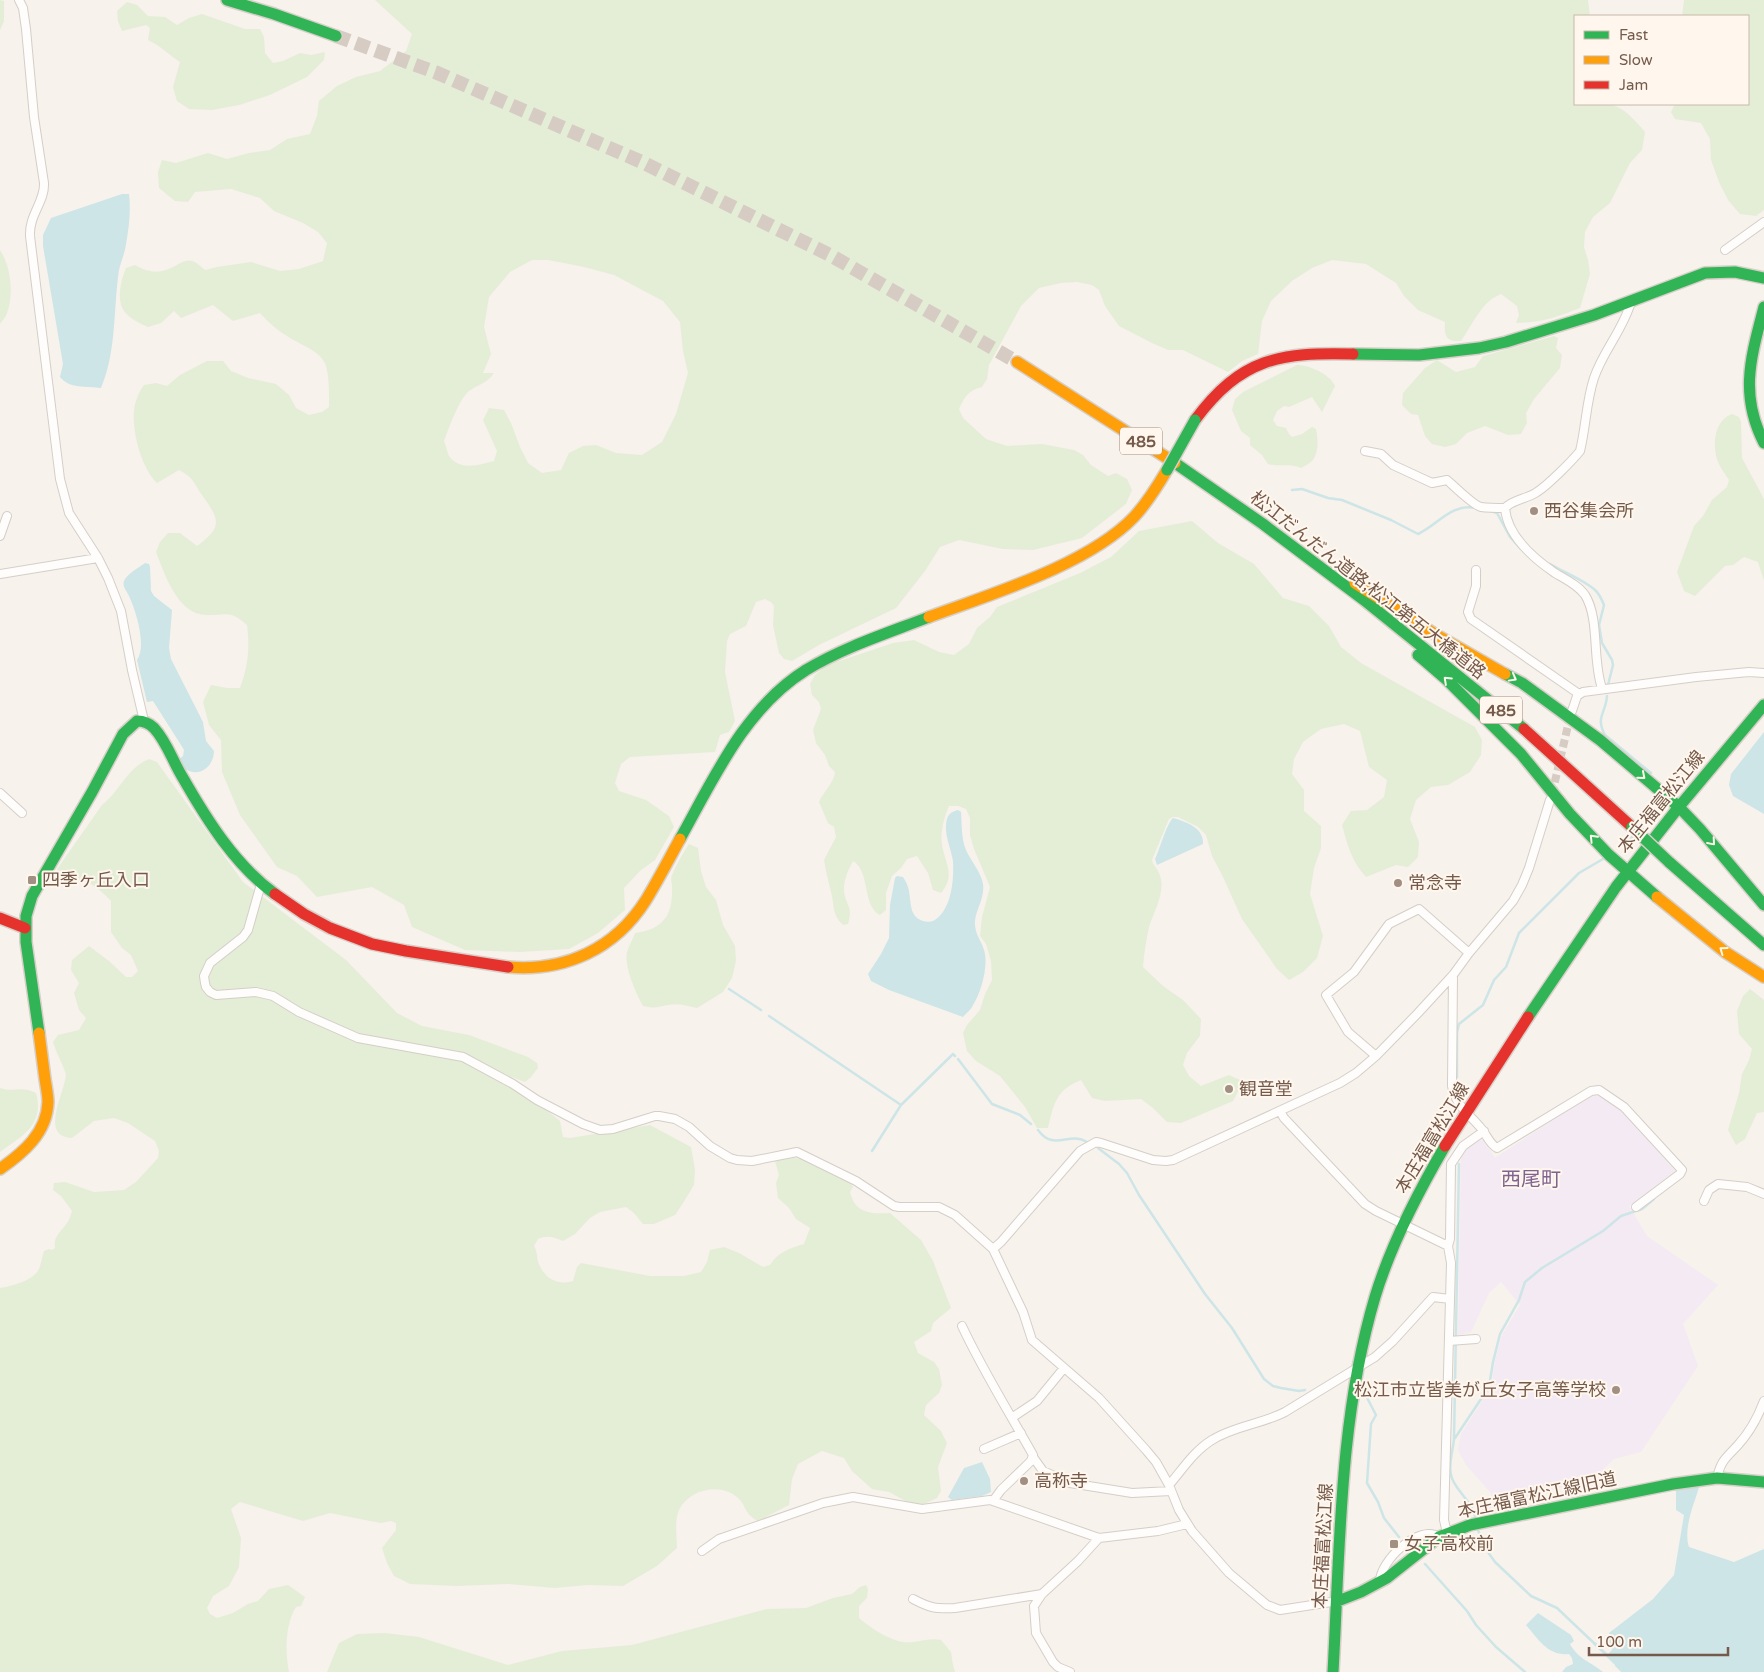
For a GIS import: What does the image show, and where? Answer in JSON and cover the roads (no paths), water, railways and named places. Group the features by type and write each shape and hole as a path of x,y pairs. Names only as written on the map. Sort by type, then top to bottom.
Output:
{"main road":[{"path":"227,0 336,36"},
{"path":"0,1169 15,1159 36,1138 45,1117 48,1102 24,928 32,896 123,734 137,721 144,721 151,725 158,734 184,780 216,827 238,858 261,884 324,926 350,937 386,948 497,965 537,968 561,964 600,948 619,933 634,917 645,901 737,737 763,704 780,689 813,665 829,657 1033,577 1091,551 1122,529 1137,514 1159,486 1195,420 1209,401 1250,368 1274,359 1301,354 1419,355 1479,348 1571,322 1631,302 1705,272 1724,270 1747,273 1764,278"},
{"path":"1764,307 1749,368 1748,391 1753,414 1764,443"},
{"name":"松江だんだん道路;松江第五大橋道路","path":"1017,362 1157,451 1263,524 1364,600 1527,731 1669,862 1764,946"},
{"path":"1263,524 1433,633 1522,683 1600,740 1679,807 1700,828 1764,905"},
{"path":"1364,600 1395,635 1447,680 1521,754 1570,814 1628,872 1685,921 1725,952 1764,977"},
{"name":"本庄福富松江線","path":"1333,1672 1346,1457 1359,1367 1375,1297 1403,1224 1426,1179 1466,1112 1597,914 1679,807 1764,705"},
{"path":"0,918 24,928"},
{"name":"本庄福富松江線旧道","path":"1338,1601 1380,1582 1443,1535 1470,1525 1673,1484 1717,1478 1764,1482"}],"street":[{"path":"19,0 23,8 26,29 34,117 44,183 44,193 29,226 55,453 63,494 69,512 98,558 121,611 144,721"},
{"path":"1725,250 1764,222"},
{"path":"1365,451 1380,454 1393,465 1432,483 1447,480 1480,507 1505,508 1509,504 1536,493 1574,458 1580,450 1594,377 1621,328 1631,302"},
{"path":"1505,508 1509,524 1521,543 1545,566 1580,589 1586,597 1592,614 1598,676 1602,688"},
{"path":"0,536 7,516"},
{"path":"0,574 98,558"},
{"path":"1476,570 1476,586 1468,612 1471,619 1579,694"},
{"path":"1572,711 1579,694 1602,688 1625,687 1696,677 1764,672"},
{"path":"0,793 22,813"},
{"path":"993,1249 1002,1242 1080,1151 1092,1144 1101,1143 1146,1158 1166,1161 1183,1156 1350,1078 1376,1056 1453,975 1500,917 1522,885 1550,800"},
{"path":"261,884 248,930 243,937 210,963 204,976 206,987 216,995 256,992 273,996 299,1012 358,1038 463,1057 513,1084 537,1100 583,1124 600,1130 613,1129 659,1116 675,1119 689,1127 710,1146 730,1158 752,1161 797,1152 856,1181 894,1206 939,1207 955,1215 993,1249 1022,1312 1032,1340 1099,1398 1146,1450 1156,1462 1187,1524 1230,1573 1267,1605 1280,1610 1338,1601"},
{"path":"1376,1056 1348,1032 1326,995 1354,972 1389,924 1419,909 1469,953"},
{"path":"1453,975 1452,1086 1454,1095 1466,1112 1484,1131 1494,1147 1499,1147 1591,1091 1599,1090 1624,1107 1682,1170 1680,1174 1636,1207"},
{"path":"1280,1111 1284,1118 1356,1197 1376,1211 1448,1246"},
{"path":"1443,1535 1453,1341 1450,1299 1451,1263 1448,1246 1450,1239 1451,1164 1463,1146 1484,1131"},
{"path":"1704,1201 1709,1190 1718,1184 1747,1187 1764,1194"},
{"path":"962,1326 994,1388 1013,1417 1033,1457 1043,1471 1070,1483 1132,1493 1170,1488 1199,1450 1213,1439 1225,1433 1280,1415 1375,1356 1393,1341 1433,1297 1450,1299"},
{"path":"1453,1341 1476,1339"},
{"path":"1013,1417 1037,1401 1064,1368"},
{"path":"1717,1478 1720,1466 1749,1430 1759,1414 1764,1400"},
{"path":"984,1449 1021,1433"},
{"path":"993,1501 1033,1457"},
{"path":"702,1552 719,1539 823,1503 853,1497 922,1509 993,1501 1099,1538 1158,1531 1187,1524"},
{"path":"1070,1672 1058,1667 1053,1662 1036,1633 1034,1606 1042,1594 1078,1561 1099,1538"},
{"path":"913,1599 930,1608 955,1608 1042,1594"}],"water":[{"path":"122,194 129,194 128,232 119,270 112,345 106,374 101,388 68,384 60,377 63,364 43,246 43,235 51,218"},
{"path":"145,563 149,564 150,567 151,591 154,596 172,610 169,648 171,659 203,722 206,741 214,751 210,764 199,772 185,769 179,759 183,756 184,750 153,701 147,702 137,660 141,646 139,628 135,610 124,587 124,581 128,576"},
{"path":"1764,732 1764,814 1733,796 1729,785 1731,774"},
{"path":"958,810 961,812 964,846 983,884 983,894 975,925 984,950 986,963 979,993 972,1007 963,1017 889,990 871,981 868,974 889,938 890,905 897,876 903,877 906,882 912,911 922,921 933,921 944,910 951,894 953,868 946,824 950,814"},
{"path":"1173,818 1194,826 1203,838 1203,844 1157,865 1155,859"},
{"path":"982,1462 990,1479 991,1492 982,1496 952,1500 948,1497 964,1468"},
{"path":"1699,1487 1688,1524 1689,1547 1734,1562 1764,1549 1764,1672 1621,1672 1622,1669 1593,1644 1595,1642 1608,1654 1612,1650 1606,1638 1609,1636 1609,1633 1653,1599 1674,1575 1684,1515 1676,1510 1676,1490"},
{"path":"1538,1613 1571,1635 1574,1641 1570,1644 1573,1649 1603,1672 1562,1672 1566,1667 1573,1664 1569,1654 1555,1652 1544,1646 1526,1625"}],"waterway":[{"path":"1292,490 1302,489 1328,498 1342,500 1391,520 1418,534 1452,511 1467,507 1476,508"},
{"path":"1491,511 1497,513 1510,537 1521,549"},
{"path":"1550,564 1592,587 1602,599 1604,605 1599,625 1602,643 1613,665 1608,685"},
{"path":"1607,696 1601,719 1605,735 1651,773"},
{"path":"1640,827 1653,811"},
{"path":"1628,841 1633,836"},
{"path":"1457,1077 1457,1032 1459,1024 1483,1005 1494,980 1506,967 1519,933 1579,873 1603,859"},
{"path":"729,989 761,1010"},
{"path":"769,1016 901,1105 953,1054 955,1056"},
{"path":"958,1059 992,1104 1020,1115 1031,1124"},
{"path":"872,1151 901,1105"},
{"path":"1038,1130 1050,1140 1080,1139 1087,1142"},
{"path":"1098,1148 1119,1164 1127,1173 1139,1195 1205,1294 1232,1328 1264,1379 1273,1386 1299,1391 1305,1390"},
{"path":"1459,1164 1454,1439 1450,1471 1455,1485 1470,1505 1475,1516"},
{"path":"1455,1438 1489,1387 1500,1334 1519,1300 1525,1282 1542,1268 1603,1231 1621,1216 1642,1209 1654,1199"},
{"path":"1363,1390 1376,1415 1371,1424 1367,1483 1378,1502 1384,1518 1399,1537"},
{"path":"1478,1530 1485,1548 1495,1562 1531,1596 1557,1608 1596,1645"},
{"path":"1425,1564 1496,1647 1525,1672"},
{"path":"1616,1665 1623,1672"}],"tunnel":[{"path":"336,36 435,72 644,163 830,255 1017,362"},
{"path":"1552,794 1570,717"}],"place":[{"name":"西谷集会所","path":"1534,511"},
{"name":"四季ヶ丘入口","path":"32,880"},
{"name":"常念寺","path":"1398,883"},
{"name":"観音堂","path":"1229,1089"},
{"name":"松江市立皆美が丘女子高等学校","path":"1616,1390"},
{"name":"高称寺","path":"1024,1481"},
{"name":"女子高校前","path":"1394,1544"}],"district":[{"name":"西尾町","path":"1531,1179"}]}
